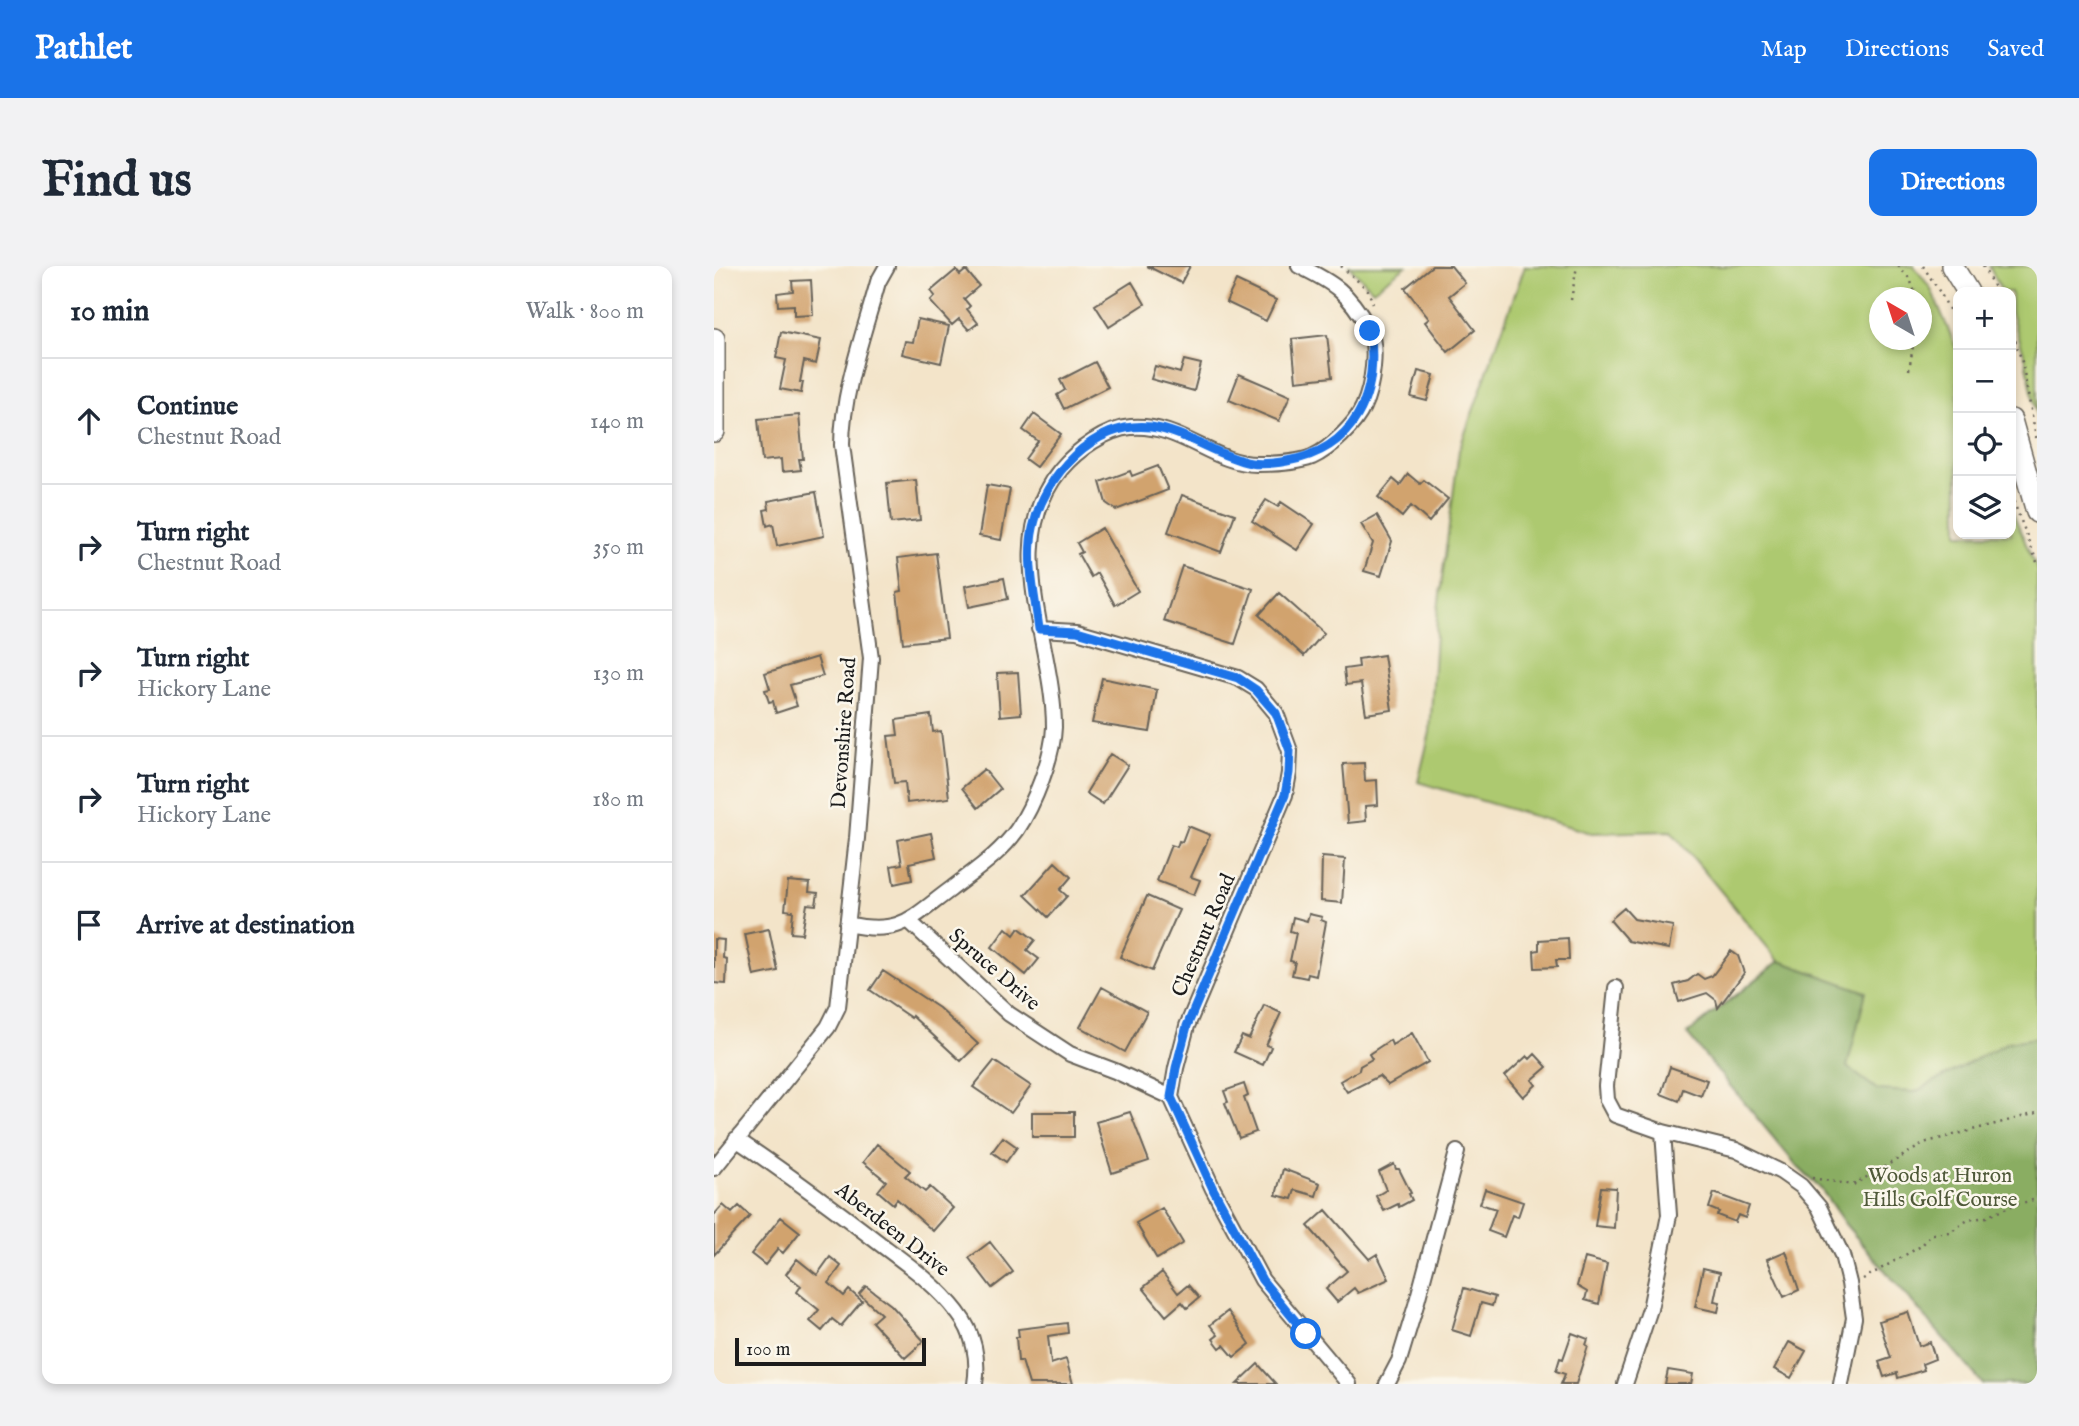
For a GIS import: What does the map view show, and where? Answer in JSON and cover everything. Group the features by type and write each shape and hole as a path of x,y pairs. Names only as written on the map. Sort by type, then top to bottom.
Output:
{"main road":[{"path":"1952,266 1965,287"},
{"path":"714,339 714,430"},
{"path":"2016,438 2037,512"}],"street":[{"name":"Devonshire Road","path":"714,1168 828,1027 838,1007 858,838 871,658 842,445 842,426 845,405 878,282 887,266"},
{"path":"847,925 869,929 893,928 908,920 990,860 1016,831 1032,802 1047,763 1054,730 1053,702 1039,629 1031,566 1032,529 1043,499 1061,469 1090,444 1129,427 1150,427 1173,432 1230,458 1253,464 1311,457 1337,441 1363,408 1373,371 1370,331 1347,295 1330,281 1299,266"},
{"name":"Chestnut Road","path":"1039,629 1077,631 1238,678 1268,702 1283,727 1290,751 1285,795 1187,1026 1171,1097"},
{"name":"Spruce Drive","path":"908,920 1009,1014 1070,1054 1171,1097"},
{"path":"1616,988 1606,1086 1607,1100 1615,1115 1663,1132 1736,1150 1781,1172 1801,1186 1819,1207 1842,1255 1854,1318 1841,1384"},
{"path":"1171,1097 1213,1189 1262,1280 1349,1384"},
{"path":"1625,1384 1650,1309 1669,1215 1663,1132"},
{"name":"Aberdeen Drive","path":"736,1139 827,1203 915,1270 942,1295 959,1314 970,1333 976,1353 975,1384"},
{"path":"1387,1384 1399,1361 1433,1247 1457,1152"}],"path":[{"path":"1341,266 1368,290 1374,307"},
{"path":"1571,300 1577,266"},
{"path":"1898,266 1910,279 1913,287"},
{"path":"1923,266 1953,317"},
{"path":"1983,266 1994,287"},
{"path":"2016,343 2037,442"},
{"path":"1909,370 1912,350"},
{"path":"2016,508 2037,562"},
{"path":"1781,1172 1853,1185 1927,1142 2037,1112"},
{"path":"1849,1283 1868,1277 1922,1246 1932,1234 1950,1232 1968,1220 1986,1217 2037,1199"}],"green space":[{"path":"1349,266 1406,266 1373,290"},
{"path":"1525,266 1914,266 1930,287 1869,287 1869,350 1932,350 1932,291 1953,340 1953,539 2016,539 2016,520 2037,570 2037,1384 1983,1384 1845,1224 1821,1189 1798,1167 1687,1034 1779,961 1671,831 1591,833 1418,782 1430,732 1437,617 1459,450"},
{"path":"1989,266 2037,266 2037,419 2026,360 2016,329 2016,287 2000,287"},
{"name":"Woods at Huron Hills Golf Course","path":"1780,961 1866,992 1847,1067 1878,1090 1915,1092 2008,1042 2037,1038 2037,1384 1983,1384 1845,1224 1821,1189 1798,1167 1687,1034"}],"building":[{"path":"1147,266 1190,266 1181,283"},
{"path":"1432,266 1451,266 1465,283 1449,296 1475,330 1448,352 1425,322 1429,319 1405,288"},
{"path":"956,270 960,275 966,270 979,286 964,299 970,306 967,309 978,323 969,330 959,319 952,325 930,301 935,296 931,291"},
{"path":"811,280 813,315 794,316 794,305 778,306 777,293 793,291 792,281"},
{"path":"1236,281 1276,300 1266,321 1226,302"},
{"path":"1132,282 1145,304 1109,327 1095,305"},
{"path":"918,319 949,326 941,363 902,354 905,341 913,342"},
{"path":"781,332 821,340 816,364 804,361 801,393 780,389 786,360 776,358"},
{"path":"1327,335 1332,377 1296,381 1292,339"},
{"path":"1184,360 1201,364 1194,391 1151,379 1155,366 1180,373"},
{"path":"1095,362 1108,387 1064,409 1057,395 1065,390 1060,380"},
{"path":"1418,371 1434,375 1427,401 1411,397"},
{"path":"1239,374 1290,396 1279,421 1229,400"},
{"path":"1034,414 1061,434 1036,467 1025,459 1038,441 1023,430"},
{"path":"799,415 803,459 799,459 801,470 782,472 781,459 762,461 758,419"},
{"path":"1158,466 1168,490 1116,510 1106,503 1100,482 1130,471 1132,476"},
{"path":"1408,474 1420,484 1424,480 1448,499 1429,522 1411,506 1402,517 1378,497 1393,479 1400,485"},
{"path":"916,480 920,520 891,523 887,483"},
{"path":"987,485 1010,489 1001,540 979,536"},
{"path":"816,492 824,536 777,546 773,524 767,526 764,510 769,509 768,501"},
{"path":"1182,495 1235,514 1221,552 1168,532"},
{"path":"1266,500 1278,507 1281,502 1314,524 1297,550 1252,521"},
{"path":"1377,515 1392,541 1381,576 1364,571 1373,543 1361,524"},
{"path":"1102,528 1138,591 1115,605 1097,573 1091,577 1078,554 1082,552 1077,543"},
{"path":"936,553 947,638 903,643 897,592 902,591 898,558"},
{"path":"1182,566 1253,589 1235,644 1164,621"},
{"path":"1004,578 1008,599 969,607 965,586"},
{"path":"1279,593 1324,633 1304,656 1259,615"},
{"path":"1384,655 1392,710 1366,714 1361,683 1346,685 1344,669 1359,667 1358,659"},
{"path":"817,657 823,676 790,685 797,706 776,713 773,701 769,702 765,690 770,689 765,673"},
{"path":"1018,672 1021,714 1000,716 997,673"},
{"path":"1102,678 1157,690 1150,732 1092,723"},
{"path":"931,715 933,732 941,731 949,798 907,803 905,782 894,783 888,736 898,735 896,720"},
{"path":"1110,754 1128,765 1103,804 1086,793"},
{"path":"1364,763 1365,781 1377,780 1378,805 1365,806 1366,821 1348,823 1343,764"},
{"path":"984,769 1000,789 978,808 962,788"},
{"path":"1188,826 1210,835 1191,877 1200,880 1194,895 1157,881 1171,845 1177,847 1179,841 1182,842"},
{"path":"931,833 936,857 909,863 912,880 894,884 891,866 902,864 898,840"},
{"path":"1322,857 1345,859 1342,903 1321,901"},
{"path":"1055,862 1071,877 1060,890 1067,896 1048,917 1025,895"},
{"path":"788,881 810,883 809,892 818,893 816,905 807,904 802,934 791,933 793,911 785,910"},
{"path":"1147,896 1179,910 1152,971 1120,957"},
{"path":"1624,908 1634,919 1673,926 1669,949 1628,941 1610,920"},
{"path":"1309,914 1322,917 1321,920 1326,922 1316,976 1308,974 1307,978 1292,975 1295,962 1290,961 1296,933 1290,931 1293,917 1307,921"},
{"path":"1006,928 1014,935 1019,928 1035,940 1027,950 1039,959 1026,975 992,947"},
{"path":"769,929 778,971 754,976 745,934"},
{"path":"1568,938 1569,960 1556,960 1557,967 1535,968 1534,951 1539,950 1539,940"},
{"path":"714,939 724,940 723,958 727,959 726,984 714,983"},
{"path":"1731,951 1738,956 1744,973 1718,1008 1716,1000 1707,993 1679,1002 1674,985 1688,981 1697,974 1704,979 1712,976"},
{"path":"883,971 939,1008 978,1044 961,1061 912,1016 911,1018 870,990"},
{"path":"1102,987 1147,1012 1125,1052 1080,1027"},
{"path":"1264,1005 1281,1013 1266,1045 1271,1047 1263,1065 1234,1052 1242,1036 1249,1039"},
{"path":"1412,1033 1428,1062 1388,1085 1379,1076 1347,1092 1340,1081 1372,1059 1369,1054 1390,1040 1392,1045"},
{"path":"1535,1054 1547,1067 1532,1080 1536,1085 1523,1097 1505,1076 1527,1056 1530,1059"},
{"path":"994,1061 1031,1086 1011,1113 973,1087"},
{"path":"1670,1067 1707,1080 1701,1096 1683,1089 1679,1101 1661,1094"},
{"path":"1244,1084 1248,1096 1244,1098 1256,1132 1239,1138 1225,1103 1228,1102 1224,1091"},
{"path":"1032,1112 1074,1112 1074,1137 1032,1137"},
{"path":"1130,1112 1149,1161 1112,1173 1096,1122"},
{"path":"1003,1137 1017,1147 1006,1162 992,1152"},
{"path":"877,1144 910,1171 905,1176 925,1192 930,1187 953,1208 933,1231 897,1199 893,1204 878,1191 886,1181 863,1162"},
{"path":"1394,1164 1411,1193 1409,1194 1412,1200 1384,1211 1376,1196 1386,1190 1379,1172"},
{"path":"1283,1169 1320,1183 1316,1196 1295,1190 1292,1199 1276,1195"},
{"path":"1601,1187 1616,1188 1614,1228 1595,1226"},
{"path":"1485,1189 1523,1202 1518,1217 1512,1215 1504,1237 1488,1231 1496,1209 1480,1204"},
{"path":"1714,1193 1749,1206 1745,1218 1738,1215 1735,1222 1717,1215 1719,1212 1709,1208"},
{"path":"723,1205 732,1213 739,1206 750,1216 714,1255 714,1215"},
{"path":"1162,1208 1183,1243 1157,1259 1136,1223"},
{"path":"1326,1210 1369,1259 1377,1254 1389,1279 1358,1293 1354,1288 1337,1302 1326,1289 1347,1271 1308,1226"},
{"path":"781,1217 800,1232 783,1253 778,1249 765,1265 751,1254"},
{"path":"990,1242 1013,1272 992,1288 969,1258"},
{"path":"1786,1251 1799,1290 1784,1297 1767,1259"},
{"path":"830,1257 841,1266 829,1283 844,1296 849,1290 862,1301 841,1326 832,1319 822,1331 810,1321 819,1310 797,1292 801,1286 786,1274 797,1259 817,1275"},
{"path":"1585,1258 1607,1264 1599,1304 1585,1300 1587,1292 1577,1286"},
{"path":"1703,1268 1720,1272 1714,1301 1720,1302 1718,1312 1695,1307"},
{"path":"1162,1272 1178,1293 1188,1285 1199,1298 1187,1308 1182,1302 1166,1316 1143,1288"},
{"path":"866,1286 891,1305 924,1341 905,1358 872,1322 881,1314 859,1294"},
{"path":"1464,1288 1495,1297 1492,1306 1481,1303 1471,1336 1452,1330"},
{"path":"1228,1311 1250,1344 1234,1357 1224,1345 1220,1348 1213,1339 1218,1335 1210,1325"},
{"path":"1908,1312 1919,1346 1930,1342 1935,1359 1922,1364 1924,1370 1898,1378 1897,1373 1884,1377 1879,1362 1891,1358 1879,1321"},
{"path":"1067,1323 1068,1333 1048,1336 1051,1364 1066,1359 1073,1384 1029,1384 1022,1361 1018,1361 1018,1329"},
{"path":"1572,1333 1588,1339 1588,1346 1576,1384 1561,1384 1565,1374 1556,1371"},
{"path":"1789,1342 1806,1351 1791,1378 1774,1369"},
{"path":"1258,1364 1276,1384 1237,1384"},
{"path":"1668,1370 1693,1374 1691,1384 1665,1384"}],"route":[{"path":"1306,1334 1262,1280 1213,1189 1171,1097 1187,1026 1285,795 1290,751 1283,727 1268,702 1238,678 1077,631 1039,629 1031,566 1032,529 1043,499 1061,469 1090,444 1129,427 1150,427 1173,432 1230,458 1253,464 1311,457 1337,441 1363,408 1373,371 1370,331"}]}
